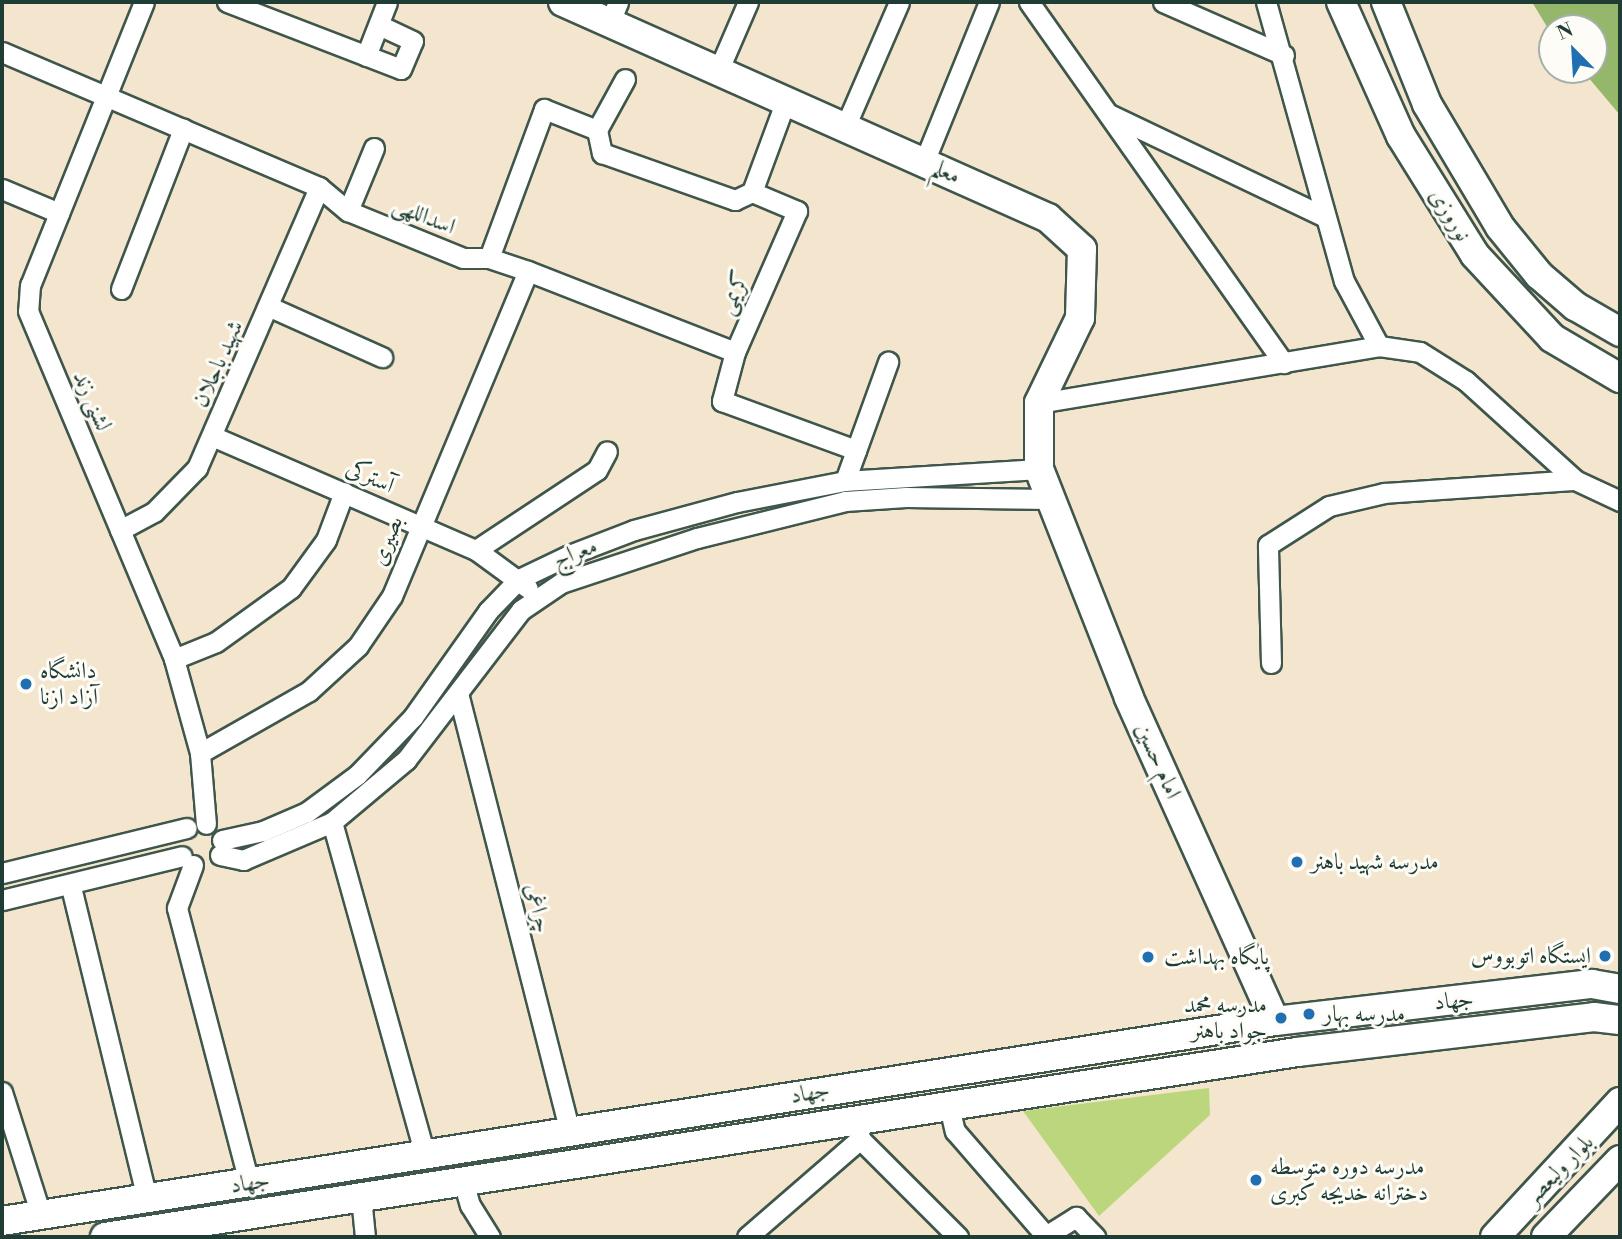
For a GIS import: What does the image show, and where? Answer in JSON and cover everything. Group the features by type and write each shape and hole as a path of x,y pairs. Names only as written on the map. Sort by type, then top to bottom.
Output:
{"main road":[{"name":"معلم","path":"564,2 614,12 719,69 1048,218 1082,249 1080,318 1039,403 1039,469 1049,499"},
{"name":"نوروزی","path":"1341,2 1401,135 1475,255 1552,338 1620,378"},
{"name":"نوروزی","path":"1386,2 1427,104 1500,227 1539,275 1575,306 1620,332"},
{"name":"امام حسین","path":"1049,499 1129,698 1275,1021"},
{"name":"جهاد","path":"2,1221 426,1157 1275,1021 1592,985 1620,989"},
{"path":"1592,985 1607,1018"},
{"name":"جهاد","path":"105,1237 745,1137 859,1129 949,1106 1297,1052 1607,1018"},
{"path":"1049,1057 1050,1090"},
{"name":"بلوار ولیعصر","path":"1495,1237 1597,1130 1620,1102"},
{"path":"741,1105 745,1137"},
{"path":"1597,1130 1618,1165"},
{"name":"بلوار ولیعصر","path":"1546,1237 1618,1165"}],"street":[{"name":"لشنی زند","path":"144,2 30,285 28,311 174,659 200,754 197,826 179,846 188,860 177,908 249,1183"},
{"path":"227,2 401,69 413,40 378,25"},
{"path":"366,56 387,2"},
{"path":"719,69 748,2"},
{"path":"845,127 899,2"},
{"path":"924,162 989,2"},
{"path":"1029,2 1284,363"},
{"path":"1163,2 1283,55"},
{"path":"1266,2 1283,55 1323,216 1344,281 1379,346"},
{"name":"اسداللهی","path":"2,52 319,187 348,211 463,258 489,258 528,271 735,352"},
{"path":"625,79 597,130 601,153 735,200 752,192 786,100"},
{"path":"489,258 544,109 597,130"},
{"path":"1108,114 1323,216"},
{"path":"121,289 183,129"},
{"path":"348,211 374,148"},
{"name":"شهید باجلان","path":"120,530 154,512 197,468 270,307 319,187"},
{"path":"2,189 59,212"},
{"name":"کریمی","path":"752,192 797,211 735,352 722,401 856,450"},
{"name":"بصیری","path":"200,754 309,691 358,646 392,596 419,526 528,271"},
{"path":"270,307 382,357"},
{"path":"1039,403 1379,346 1420,352 1442,364 1575,480 1620,501"},
{"path":"845,481 888,362"},
{"name":"آسترکی","path":"212,436 476,550 519,579 537,595"},
{"path":"476,550 597,470 607,451"},
{"name":"معراج","path":"221,847 307,812 356,775 413,717 488,611 519,579 634,530 737,502 845,481 1039,469"},
{"path":"1271,663 1268,545 1329,506 1384,493 1575,480"},
{"path":"174,659 216,642 291,588 326,540 344,492"},
{"name":"معراج","path":"221,847 243,860 332,822 406,760 537,595 561,583 697,538 845,501 906,497 1049,499"},
{"name":"چراغی","path":"458,693 570,1134"},
{"path":"332,822 426,1157"},
{"path":"2,873 197,826 221,847 211,864 188,860 2,900"},
{"path":"71,887 147,1199"},
{"path":"2,1092 41,1215"},
{"path":"949,1106 955,1131 1045,1236 1076,1217 1095,1237"},
{"path":"747,1237 859,1129 953,1236"},
{"path":"463,1181 470,1205 491,1237"},
{"path":"361,1197 365,1237"}],"green space":[{"path":"1532,2 1620,2 1620,115 1594,84 1608,84 1608,14 1539,14"},
{"path":"1209,1088 1210,1115 1099,1216 1023,1111"}],"place":[{"name":"دانشگاه آزاد ازنا","path":"26,684"},
{"name":"مدرسه شهید باهنر","path":"1297,862"},
{"name":"ایستگاه اتوبووس","path":"1605,956"},
{"name":"پایگاه بهداشت","path":"1148,957"},
{"name":"مدرسه بهار","path":"1309,1014"},
{"name":"مدرسه محمد جواد باهنر","path":"1281,1018"},
{"name":"مدرسه دوره متوسطه دخترانه خدیجه کبری","path":"1256,1180"}]}
